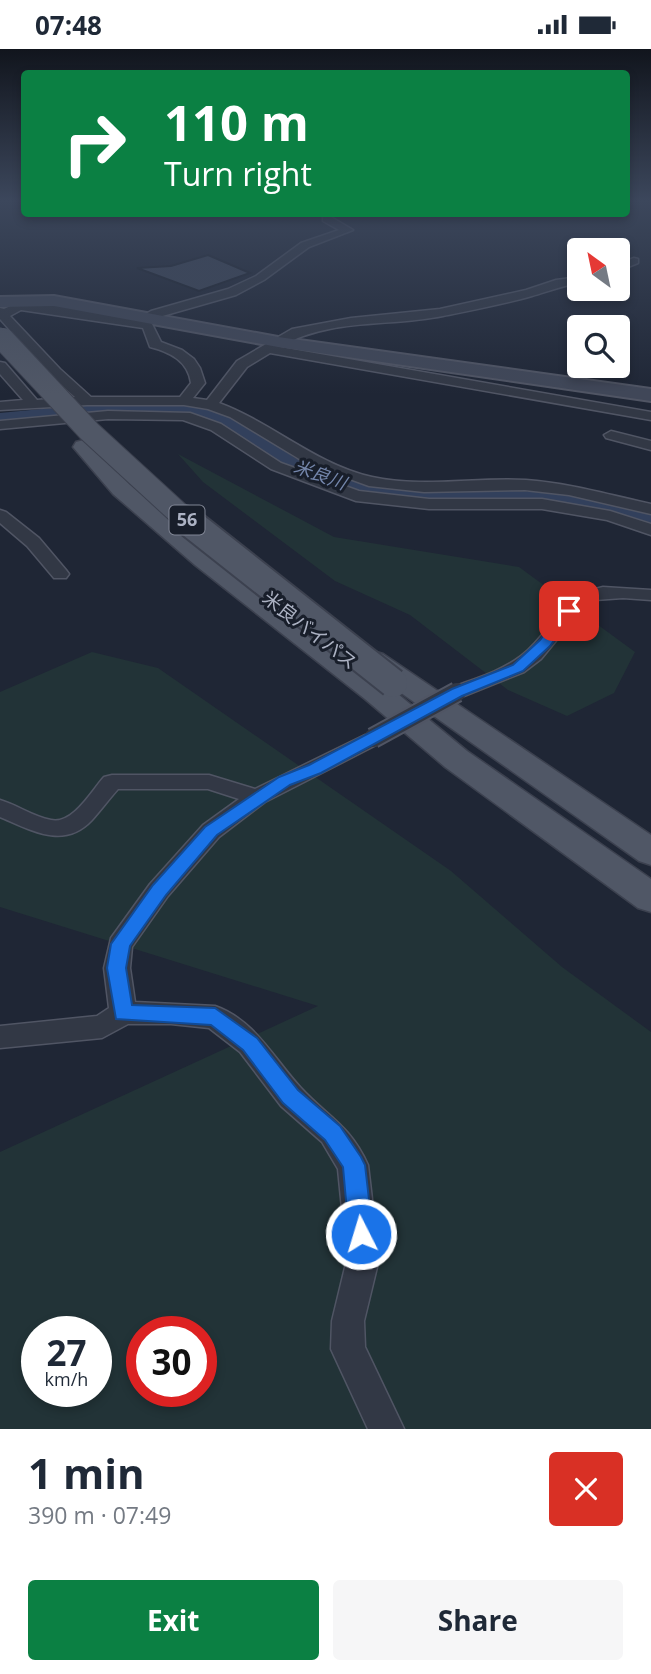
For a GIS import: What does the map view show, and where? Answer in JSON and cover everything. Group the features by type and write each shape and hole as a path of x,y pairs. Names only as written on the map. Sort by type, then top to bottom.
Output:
{"main road":[{"path":"1,318 98,444 121,489 456,759 651,898"},
{"name":"米良バイパス","path":"1,318 93,435 146,485 485,767 651,883"},
{"name":"米良バイパス","path":"0,343 84,435 165,512 264,595 651,866"},
{"path":"0,351 98,444 341,636 404,683 651,852"}],"street":[{"path":"143,321 232,292 260,278 277,265"},
{"path":"211,405 233,373 253,356 307,329 440,313 567,282"},
{"path":"87,401 1,318 54,301 272,345 651,395"},
{"path":"143,321 148,325 155,344 175,351 194,369 198,383 184,401"},
{"path":"272,345 311,358 651,416"},
{"path":"0,366 34,405"},
{"path":"0,406 87,401 184,401 211,405 234,414 311,460 369,481 424,487 525,485 569,490 651,509"},
{"path":"0,425 108,415 185,416 216,427 275,466 356,496 441,505 542,504 610,516 651,530"},
{"path":"611,435 651,446"},
{"path":"0,515 33,542 60,573"},
{"path":"124,1013 117,968 120,944 159,890 211,831 257,797 457,692 518,668 545,643 581,597 604,591 651,596"},
{"path":"0,808 50,829 58,829 74,826 112,782 209,782 257,797"},
{"path":"0,1037 102,1027 124,1013 215,1017 250,1044 291,1097 332,1133 354,1165 363,1259 348,1321 348,1349 386,1429"}],"shaded area":[{"path":"178,454 334,537 519,567 635,652 614,693 567,716 508,690 410,615 335,581 203,482"},
{"path":"92,652 158,668 451,871 562,967 651,1032 651,1429 0,1429 0,1152 318,1006 0,907 0,692"}],"building":[{"path":"232,265 250,273 199,291 137,268"}],"waterway":[{"name":"米良川","path":"0,419 135,406 188,409 220,419 297,468 358,489 406,496 521,497 554,500 651,522"}],"route":[{"path":"361,1234 354,1165 332,1133 291,1097 250,1044 215,1017 124,1013 117,968 120,944 159,890 211,831 257,797 285,781 315,769 457,692 518,668 545,643 569,611"}]}
